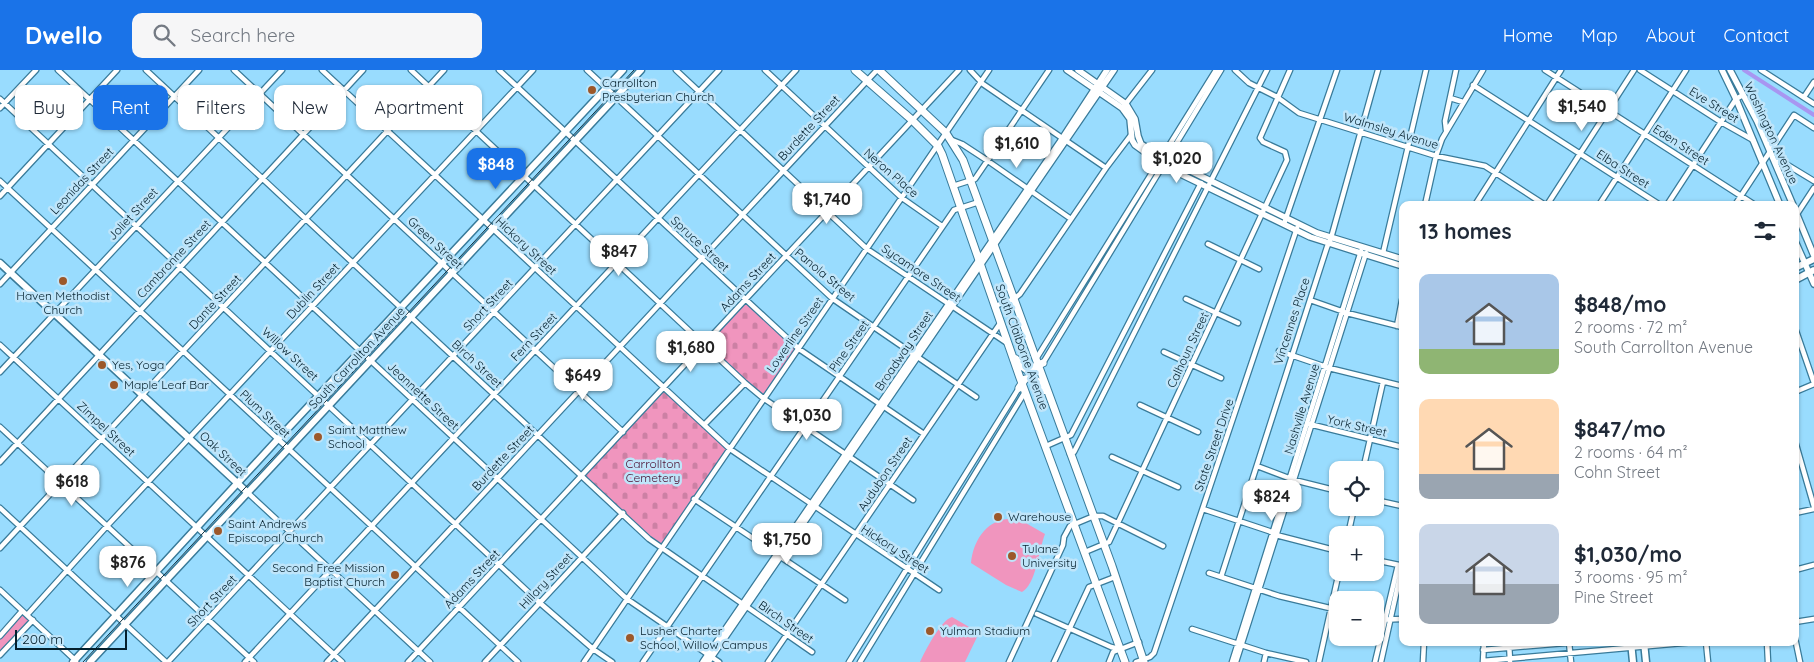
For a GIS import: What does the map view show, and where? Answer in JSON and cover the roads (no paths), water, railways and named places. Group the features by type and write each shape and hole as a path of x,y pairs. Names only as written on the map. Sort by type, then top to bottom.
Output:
{"main road":[{"name":"South Carrollton Avenue","path":"75,661 360,351 623,70"},
{"name":"South Carrollton Avenue","path":"90,662 641,70"},
{"name":"South Claiborne Avenue","path":"855,70 912,120 938,146 1001,322 1022,390 1046,446 1125,662"},
{"name":"South Claiborne Avenue","path":"878,70 946,133 963,160 1039,362 1059,423 1068,436 1070,454 1116,577 1144,661"},
{"path":"1799,266 1814,257"},
{"name":"Oak Street","path":"0,263 248,493"},
{"path":"1799,278 1811,271"},
{"path":"1004,334 1023,368 1029,370 1039,362"},
{"path":"1022,390 1027,377 1032,376 1036,378 1059,423"},
{"path":"1632,646 1633,662"},
{"path":"1644,646 1646,662"}],"street":[{"path":"0,108 36,70"},
{"name":"Jeannette Street","path":"58,70 627,599 668,626 709,658 719,662"},
{"path":"0,196 117,70"},
{"name":"Birch Street","path":"146,70 649,539 812,652"},
{"name":"Leonidas Street","path":"0,284 199,70"},
{"name":"Green Street","path":"234,70 250,85"},
{"name":"Joliet Street","path":"264,90 282,70"},
{"name":"Hickory Street","path":"322,70 338,85"},
{"name":"Cambronne Street","path":"346,88 363,70"},
{"path":"411,70 427,85"},
{"name":"Dante Street","path":"431,85 444,70"},
{"name":"Spruce Street","path":"498,70 799,348 924,434"},
{"name":"Dublin Street","path":"0,636 67,570 533,70"},
{"name":"Panola Street","path":"586,70 833,299 976,397"},
{"name":"Sycamore Street","path":"676,70 867,249 992,334 1007,342"},
{"name":"Short Street","path":"167,662 720,70"},
{"name":"Neron Place","path":"765,70 902,198 942,226"},
{"name":"Fern Street","path":"245,662 796,70"},
{"name":"Burdette Street","path":"327,662 878,70"},
{"name":"Adams Street","path":"408,662 959,70"},
{"path":"970,70 981,82 1106,168"},
{"name":"Lowerline Street","path":"584,662 989,70"},
{"path":"953,186 975,179 1049,70"},
{"path":"1067,70 1099,88"},
{"path":"1078,70 1124,106 1136,119 1141,144 1200,185 1330,241 1399,265"},
{"path":"1099,88 1114,70"},
{"path":"1124,106 1152,70"},
{"path":"1039,362 1072,315 1219,70"},
{"name":"Walmsley Avenue","path":"1235,70 1249,83 1278,97 1299,113 1436,156 1482,165 1540,201"},
{"path":"1070,454 1074,452 1267,70"},
{"path":"1278,97 1290,70"},
{"path":"1286,221 1337,70"},
{"name":"Vincennes Place","path":"1221,577 1258,466 1291,355 1330,241 1378,70"},
{"path":"1383,253 1426,70"},
{"path":"1446,130 1445,121 1456,70"},
{"path":"1426,201 1436,156 1446,130 1483,70"},
{"name":"Eden Street","path":"1545,70 1749,201"},
{"path":"1478,201 1561,70"},
{"path":"1549,201 1634,70"},
{"name":"Eve Street","path":"1640,70 1721,122 1753,140"},
{"path":"1602,201 1686,70"},
{"name":"Washington Avenue","path":"1722,70 1778,201"},
{"name":"Washington Avenue","path":"1730,70 1771,151 1791,201"},
{"path":"1761,70 1814,104"},
{"name":"Broadway Street","path":"703,662 709,658 1030,190 1099,88 1106,73"},
{"path":"1804,98 1814,82"},
{"name":"Elba Street","path":"1474,85 1654,201"},
{"name":"Hickory Street","path":"346,92 730,449 939,590"},
{"path":"1670,201 1736,99 1743,95"},
{"name":"Calhoun Street","path":"1104,546 1110,542 1287,160 1285,152 1260,139 1278,97"},
{"name":"Green Street","path":"264,98 623,432"},
{"path":"1450,98 1463,102"},
{"name":"Willow Street","path":"0,99 540,603 593,649 612,662"},
{"path":"1124,106 1130,119 1131,134 1137,148 1210,181 1264,211"},
{"path":"1738,201 1794,115 1814,128"},
{"name":"Joliet Street","path":"0,372 226,130"},
{"name":"Cambronne Street","path":"0,462 307,130"},
{"name":"Dante Street","path":"0,548 388,131"},
{"path":"476,131 763,398 913,500"},
{"path":"995,306 1014,299 1020,294 1131,134"},
{"path":"952,140 962,144 988,161 1071,219"},
{"path":"1039,362 1066,311 1128,212 1163,161"},
{"path":"1775,162 1781,161 1814,181"},
{"path":"1046,446 1068,436 1104,372 1203,178"},
{"name":"Plum Street","path":"0,181 518,662"},
{"path":"1799,210 1814,188"},
{"name":"Pine Street","path":"643,662 942,226 954,210 978,202"},
{"path":"1128,212 1133,215"},
{"path":"1799,221 1814,257"},
{"name":"State Street Drive","path":"1144,661 1154,653 1298,228"},
{"path":"1208,244 1259,268"},
{"path":"1167,249 1174,253"},
{"path":"1799,251 1804,263 1811,271 1814,284"},
{"path":"1364,252 1383,253 1399,258"},
{"name":"Nashville Avenue","path":"1236,662 1274,534 1364,252"},
{"path":"1097,261 1103,264"},
{"path":"1186,298 1238,323"},
{"path":"1310,300 1397,326 1399,316"},
{"path":"1066,311 1072,315"},
{"path":"1135,311 1143,314"},
{"name":"Audubon Street","path":"768,662 1001,322"},
{"path":"1799,340 1814,384 1799,390"},
{"name":"Zimpel Street","path":"0,344 207,537"},
{"path":"1164,352 1221,378"},
{"path":"1279,352 1327,368 1399,385"},
{"path":"1104,372 1112,376"},
{"path":"704,425 745,382"},
{"path":"1365,461 1383,382"},
{"path":"849,662 961,481 1022,390"},
{"path":"860,662 968,486 1022,390"},
{"path":"1140,405 1198,432"},
{"name":"York Street","path":"1310,424 1399,445"},
{"path":"0,427 254,662"},
{"path":"1068,436 1080,439"},
{"path":"1112,457 1178,487"},
{"path":"1799,463 1814,508 1799,512"},
{"path":"1258,466 1292,479 1329,489"},
{"path":"961,481 968,486"},
{"name":"Oak Street","path":"248,493 430,662"},
{"path":"694,499 844,600"},
{"path":"1384,502 1399,505"},
{"path":"0,508 167,662"},
{"path":"1202,509 1274,534 1329,549"},
{"name":"Hillary Street","path":"484,662 623,513"},
{"path":"1009,662 1070,526 1094,516 1103,516 1163,546"},
{"path":"207,537 342,662"},
{"path":"1085,552 1104,546"},
{"path":"1384,562 1399,566"},
{"path":"1799,569 1814,565"},
{"path":"1399,572 1384,620 1399,619"},
{"path":"1209,573 1279,596 1329,608"},
{"path":"1381,662 1399,576"},
{"path":"1054,662 1089,587 1116,577"},
{"path":"0,590 75,661"},
{"path":"1319,662 1329,613"},
{"path":"1037,614 1119,649"},
{"path":"1799,621 1814,619"},
{"path":"0,655 33,620"},
{"path":"1192,629 1266,653 1306,662"},
{"path":"1109,662 1114,652 1139,642"},
{"name":"Nashville Avenue","path":"1232,662 1240,644"},
{"path":"1375,662 1378,646"},
{"path":"1423,662 1424,646"},
{"path":"1484,646 1483,662 1510,661 1622,649 1630,646"},
{"path":"1510,646 1510,661"},
{"path":"1483,650 1540,646"},
{"path":"1569,646 1570,662"},
{"path":"1706,646 1708,662"},
{"path":"1766,646 1768,662"},
{"path":"1797,646 1800,662"},
{"path":"1264,662 1266,653"},
{"path":"1136,662 1144,661"}],"waterway":[{"path":"1744,70 1814,115"}],"tram line":[{"path":"83,662 634,70"}],"place":[{"name":"Carrollton Presbyterian Church","path":"592,90"},
{"name":"Haven Methodist Church","path":"63,281"},
{"name":"Yes, Yoga","path":"102,365"},
{"name":"Maple Leaf Bar","path":"114,385"},
{"name":"Saint Matthew School","path":"318,437"},
{"name":"Warehouse","path":"998,517"},
{"name":"Saint Andrews Episcopal Church","path":"218,531"},
{"name":"Tulane University","path":"1012,556"},
{"name":"Second Free Mission Baptist Church","path":"395,575"},
{"name":"Yulman Stadium","path":"930,631"},
{"name":"Lusher Charter School, Willow Campus","path":"630,638"}],"park label":[{"name":"Carrollton Cemetery","path":"653,471"}]}
